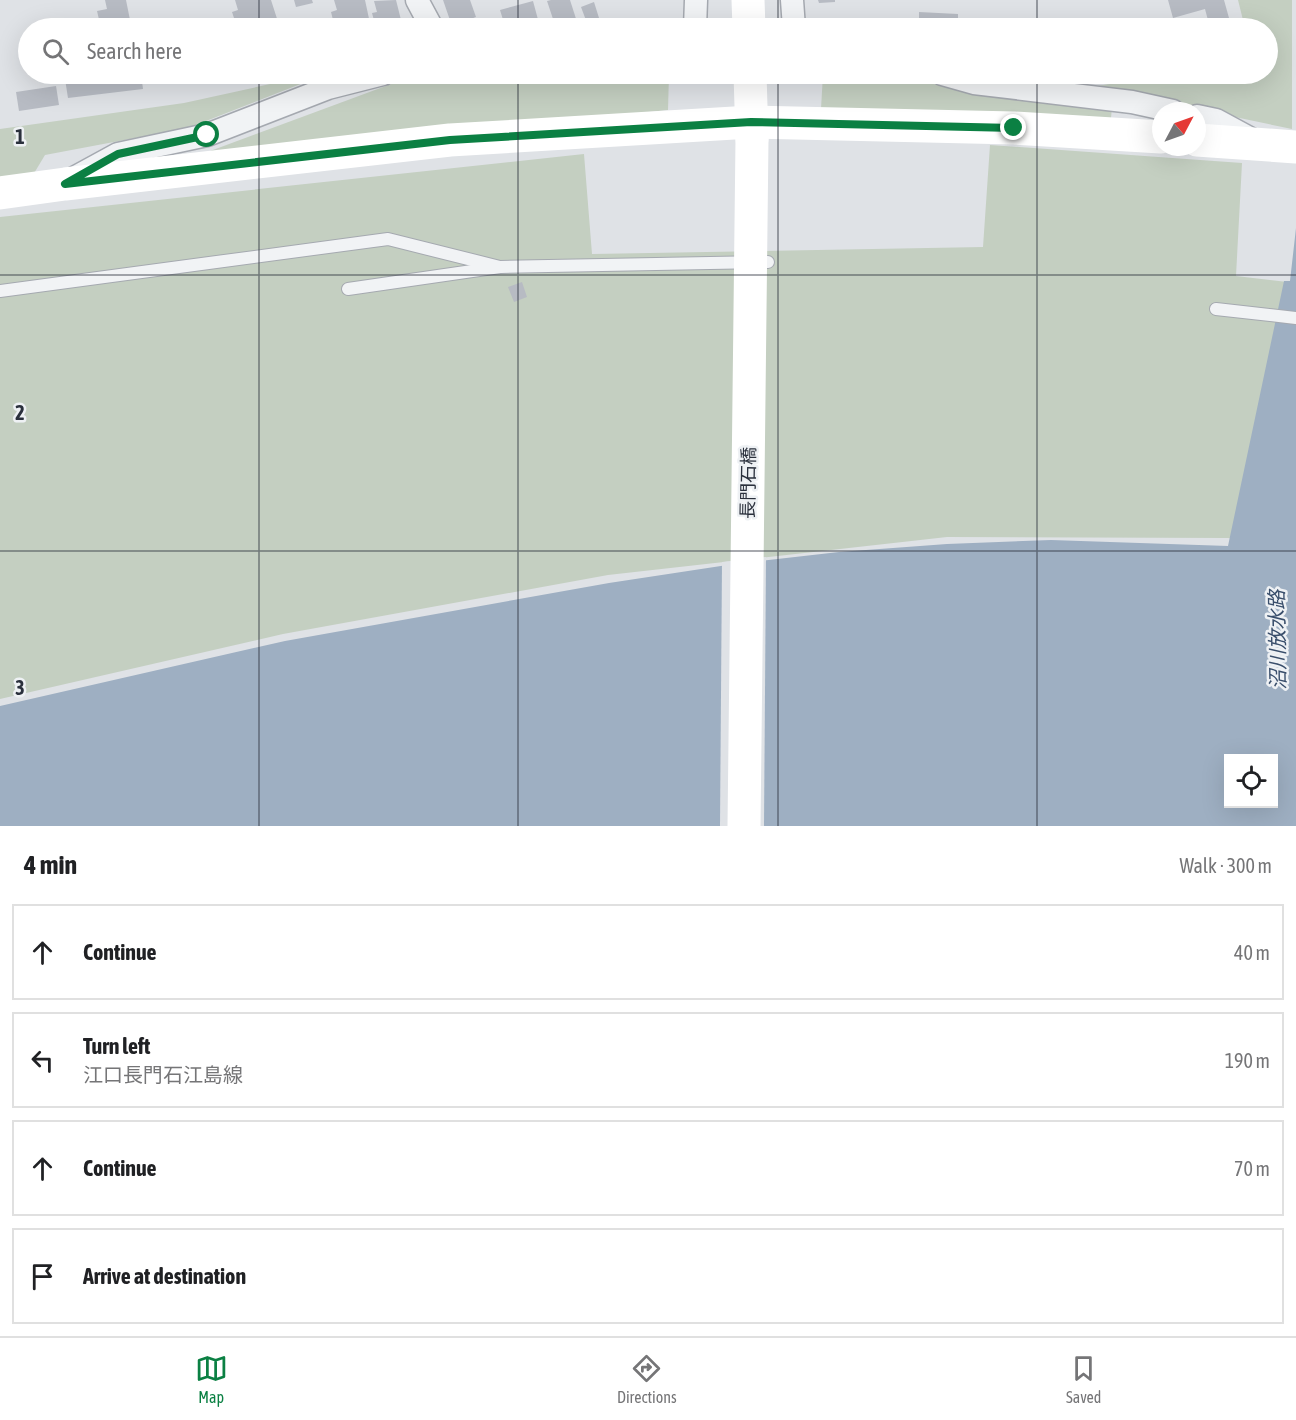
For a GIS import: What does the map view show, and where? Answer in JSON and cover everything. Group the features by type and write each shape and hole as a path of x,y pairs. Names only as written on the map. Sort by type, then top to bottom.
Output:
{"street":[{"path":"417,0 427,18"},
{"path":"695,18 696,0"},
{"path":"748,0 749,18"},
{"path":"792,0 793,18"},
{"path":"65,184 118,154 207,135 344,84"},
{"name":"長門石橋","path":"744,826 750,84"},
{"path":"982,84 1152,106"},
{"path":"1206,118 1283,146"},
{"path":"0,193 450,140 751,130 1014,128 1152,136"},
{"path":"1206,141 1283,146"}],"lane":[{"path":"0,291 388,239 500,267"},
{"path":"348,289 500,267 768,262"},
{"path":"1216,309 1296,318"}],"green space":[{"path":"1238,0 1292,0 1292,129 1206,111 1206,102 1163,102 1091,87 1109,84 1278,84 1278,18 1242,18"},
{"path":"270,84 300,84 188,128 45,155 33,175 0,179 0,129 184,103"},
{"path":"391,84 669,84 668,110 186,160"},
{"path":"822,84 934,84 969,92 1112,107 1111,118 821,109"},
{"path":"990,145 1242,163 1236,276 1296,283 1296,547 1228,538 947,537 608,575 283,634 0,699 0,217 584,154 592,254 983,247"}],"water":[{"name":"沼川放水路","path":"1296,228 1296,826 0,826 0,706 285,641 609,583 734,564 839,552 947,544 1051,540 1228,546 1284,281 1290,281"}],"pier":[{"path":"766,557 764,826 720,826 722,562"}],"building":[{"path":"105,0 126,0 130,18 99,18 97,11 107,9"},
{"path":"235,0 271,0 277,18 234,18 232,12 238,10"},
{"path":"294,0 312,0 313,3 296,7"},
{"path":"334,0 365,0 369,18 332,18 331,12 337,10"},
{"path":"396,0 400,18 373,18 372,13 377,12 374,1"},
{"path":"443,0 470,0 476,17 449,18"},
{"path":"570,0 576,18 553,18 547,1"},
{"path":"818,0 835,0 835,2 819,3"},
{"path":"1168,0 1224,0 1229,18 1207,18 1205,9 1173,18"},
{"path":"533,1 538,18 502,18 500,10"},
{"path":"594,2 599,18 585,18 581,7"},
{"path":"919,12 958,14 958,18 919,18"},
{"path":"66,84 142,84 143,89 68,98"},
{"path":"56,86 59,105 19,111 16,92"},
{"path":"522,282 527,297 514,302 508,287"}],"route":[{"path":"207,135 118,154 65,184 450,140 751,122 1014,128"}]}
